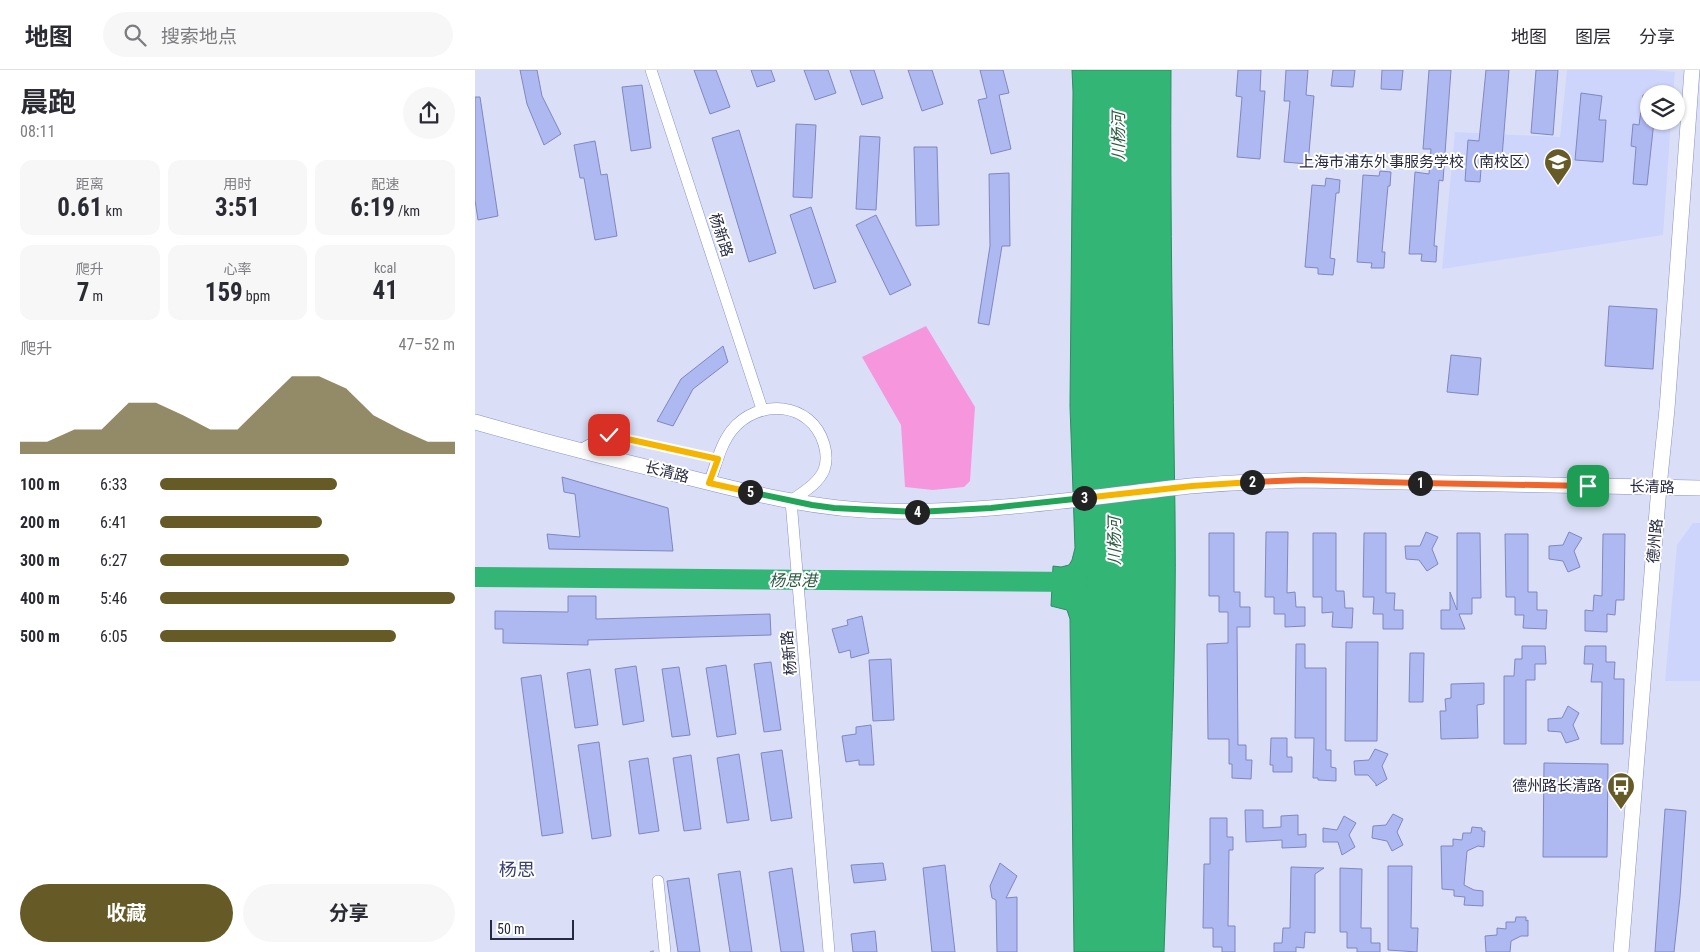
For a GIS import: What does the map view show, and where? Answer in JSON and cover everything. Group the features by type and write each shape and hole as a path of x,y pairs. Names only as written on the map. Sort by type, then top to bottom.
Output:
{"main road":[{"name":"德州路","path":"1621,952 1667,409 1692,70"},
{"name":"长清路","path":"475,422 709,483 791,501 851,509 936,512 991,508 1192,486 1304,480 1700,488"}],"street":[{"name":"杨新路","path":"651,70 762,409"},
{"path":"709,483 731,431 744,419 762,409 779,408 797,412 813,423 822,436 826,452 825,468 816,482 791,501"},
{"name":"杨新路","path":"791,501 829,952"},
{"path":"658,880 665,952"}],"lane":[{"path":"576,449 595,439 609,435 718,459"}],"shaded area":[{"name":"上海市浦东外事服务学校（南校区）","path":"1567,70 1654,70 1675,72 1674,85 1640,85 1640,130 1670,130 1663,235 1442,269 1455,132 1560,137"},
{"path":"926,326 975,407 970,481 964,487 933,490 905,487 901,425 862,357"},
{"path":"1693,523 1700,523 1700,681 1665,681 1677,545"}],"water":[{"name":"川杨河","path":"1072,70 1171,70 1175,623 1164,952 1074,952 1070,619 1067,610 1051,606 1053,566 1069,565 1075,548 1070,406"}],"building":[{"path":"520,70 537,70 542,96 561,134 544,145 527,104"},
{"path":"694,70 716,70 730,107 710,114"},
{"path":"751,70 771,70 775,81 757,87"},
{"path":"804,70 828,70 836,93 815,100"},
{"path":"850,70 874,70 883,98 862,105"},
{"path":"908,70 932,70 943,104 922,111"},
{"path":"980,70 1003,70 1009,93 999,95 1011,149 991,154 978,100 987,98"},
{"path":"1238,70 1261,70 1260,91 1265,91 1260,159 1237,157 1242,97 1236,96"},
{"path":"1286,70 1308,70 1306,95 1314,96 1308,164 1284,162 1290,101 1284,101"},
{"path":"1333,70 1355,70 1353,87 1331,86"},
{"path":"1382,70 1403,70 1401,90 1381,89"},
{"path":"1429,70 1451,70 1443,181 1439,180 1434,246 1437,246 1436,262 1421,261 1422,254 1409,254 1415,172 1429,174 1431,149 1423,149"},
{"path":"1486,70 1509,70 1502,157 1482,156 1480,182 1465,181 1468,140 1479,141"},
{"path":"1536,70 1558,70 1553,135 1531,133"},
{"path":"642,85 651,148 631,151 622,87"},
{"path":"1581,93 1602,96 1599,120 1606,120 1603,162 1575,160"},
{"path":"475,97 480,97 498,216 478,220 475,200"},
{"path":"1640,118 1640,130 1653,130 1647,185 1633,184 1636,147 1631,146 1633,124 1639,125"},
{"path":"796,124 816,125 812,198 793,197"},
{"path":"739,130 776,253 749,262 712,138"},
{"path":"860,136 880,137 876,210 856,209"},
{"path":"595,141 601,175 607,174 617,236 595,240 584,178 580,178 574,145"},
{"path":"914,147 937,147 939,225 916,226"},
{"path":"1380,171 1391,172 1382,252 1385,252 1384,268 1371,268 1372,263 1357,262 1363,175 1379,176"},
{"path":"1009,173 1010,246 1002,246 989,325 978,323 990,246 989,174"},
{"path":"1326,178 1340,180 1339,193 1336,193 1330,258 1335,259 1333,275 1318,274 1318,268 1305,267 1312,185 1325,186"},
{"path":"811,207 836,282 814,289 790,215"},
{"path":"876,215 911,285 890,295 856,225"},
{"path":"1609,306 1657,309 1653,369 1605,366"},
{"path":"723,346 728,362 693,389 673,426 657,421 681,379"},
{"path":"1451,355 1481,358 1478,395 1447,392"},
{"path":"562,477 668,508 673,551 549,549 547,534 580,537 575,494 564,492"},
{"path":"1266,532 1288,532 1287,593 1295,592 1296,607 1305,607 1305,626 1285,627 1285,614 1274,614 1274,597 1265,597"},
{"path":"1426,532 1438,537 1432,549 1438,564 1427,571 1419,560 1406,559 1405,546 1420,546"},
{"path":"1569,532 1582,538 1574,551 1580,567 1568,572 1563,561 1549,559 1549,546 1563,545"},
{"path":"1209,533 1234,533 1234,592 1240,592 1240,607 1250,607 1250,627 1237,627 1238,745 1246,745 1246,760 1252,760 1251,779 1232,778 1232,764 1229,764 1229,739 1208,739 1207,644 1228,643 1228,612 1219,612 1219,596 1209,596"},
{"path":"1313,533 1336,533 1336,591 1344,591 1345,608 1353,608 1352,628 1332,627 1333,612 1322,613 1322,597 1313,597"},
{"path":"1364,533 1386,533 1386,593 1395,593 1394,610 1403,610 1403,629 1383,629 1383,614 1373,614 1374,597 1363,597"},
{"path":"1457,533 1480,533 1481,598 1472,598 1472,614 1459,614 1465,629 1441,629 1441,610 1450,610 1450,592 1457,610"},
{"path":"1505,534 1528,534 1528,592 1537,592 1537,610 1547,610 1546,629 1523,628 1524,615 1515,615 1515,597 1506,597"},
{"path":"1603,534 1625,534 1624,600 1616,600 1615,615 1607,614 1607,632 1585,631 1585,610 1593,611 1594,595 1602,596"},
{"path":"568,596 596,596 596,619 770,614 771,635 588,640 588,645 503,643 503,629 495,629 495,611 568,612"},
{"path":"862,616 869,653 851,658 850,650 839,653 832,629 848,625 847,620"},
{"path":"1346,642 1378,642 1377,741 1345,741"},
{"path":"1296,644 1305,644 1305,668 1326,668 1326,750 1331,750 1331,767 1336,768 1336,781 1313,778 1314,738 1295,738"},
{"path":"1522,646 1545,646 1546,664 1535,664 1535,680 1526,680 1526,744 1504,744 1504,676 1514,676 1515,659 1522,659"},
{"path":"1585,646 1606,646 1606,662 1615,662 1614,679 1624,679 1623,744 1601,744 1602,682 1591,682 1593,664 1584,664"},
{"path":"1410,653 1424,653 1423,702 1409,702"},
{"path":"891,659 894,720 873,721 869,660"},
{"path":"771,662 781,730 764,732 754,664"},
{"path":"726,665 736,734 717,737 706,668"},
{"path":"636,666 644,721 623,725 615,669"},
{"path":"679,667 690,735 672,737 662,669"},
{"path":"590,669 598,725 575,728 567,673"},
{"path":"541,675 563,833 542,836 521,678"},
{"path":"1484,683 1484,704 1477,705 1478,738 1441,739 1440,711 1446,711 1445,699 1451,698 1451,684"},
{"path":"1568,706 1579,713 1573,725 1579,739 1566,743 1561,732 1548,731 1548,719 1562,718"},
{"path":"871,725 874,765 859,765 859,760 846,762 842,736 856,734 856,727"},
{"path":"1271,738 1287,738 1287,757 1292,757 1292,772 1273,772 1273,765 1270,765"},
{"path":"599,742 611,836 592,839 578,745"},
{"path":"1375,749 1388,754 1382,766 1387,779 1376,786 1368,775 1355,775 1354,761 1369,760"},
{"path":"782,750 792,818 771,821 761,753"},
{"path":"739,754 749,820 727,823 717,758"},
{"path":"691,755 701,829 684,831 673,758"},
{"path":"648,758 659,831 639,834 629,761"},
{"path":"1544,763 1608,764 1607,857 1543,857"},
{"path":"1665,809 1686,811 1680,897 1674,952 1655,952"},
{"path":"1245,810 1263,810 1263,828 1281,827 1281,816 1298,815 1298,835 1306,834 1306,847 1282,848 1282,840 1246,842"},
{"path":"1393,814 1403,819 1397,832 1403,845 1392,851 1387,841 1372,838 1373,826 1386,825"},
{"path":"1344,816 1356,823 1349,835 1355,847 1342,855 1338,842 1323,842 1323,828 1337,830"},
{"path":"1210,818 1227,818 1227,837 1233,837 1233,850 1229,850 1228,926 1235,926 1235,952 1222,952 1222,947 1213,947 1213,928 1203,928 1204,864 1210,864"},
{"path":"1472,827 1482,828 1482,831 1485,831 1484,847 1478,846 1467,851 1464,885 1474,890 1483,891 1483,906 1464,905 1465,897 1454,896 1454,890 1442,889 1441,846 1453,846 1453,839 1462,840 1463,833 1471,833"},
{"path":"883,863 886,880 854,883 851,865"},
{"path":"1000,863 1017,876 1006,898 1017,897 1017,952 997,952 996,900 992,898 990,886"},
{"path":"945,865 955,952 932,952 923,868"},
{"path":"1388,866 1412,866 1411,928 1418,928 1417,952 1388,950"},
{"path":"1291,867 1324,868 1315,874 1315,933 1305,932 1304,948 1296,947 1296,952 1274,952 1274,943 1282,943 1283,928 1290,928"},
{"path":"792,868 804,952 781,952 769,872"},
{"path":"1340,868 1362,869 1361,928 1371,928 1371,943 1380,943 1380,952 1357,952 1357,948 1347,948 1347,932 1340,932"},
{"path":"740,871 752,952 730,952 718,874"},
{"path":"689,878 700,952 678,952 667,881"},
{"path":"1516,917 1526,917 1526,921 1528,920 1528,936 1521,936 1511,941 1510,952 1486,952 1485,936 1497,935 1497,928 1506,929 1506,922 1515,922"},
{"path":"875,931 877,952 853,952 851,934"}],"waterway":[{"name":"杨思港","path":"475,577 1078,582"}],"place":[{"name":"上海市浦东外事服务学校（南校区）","path":"1558,186"},
{"name":"德州路长清路","path":"1621,810"}],"district":[{"name":"杨思","path":"517,869"}],"route":[{"path":"609,435 718,459 709,483 812,505 885,511 936,512 991,508 1192,486 1304,480 1588,486"}]}
